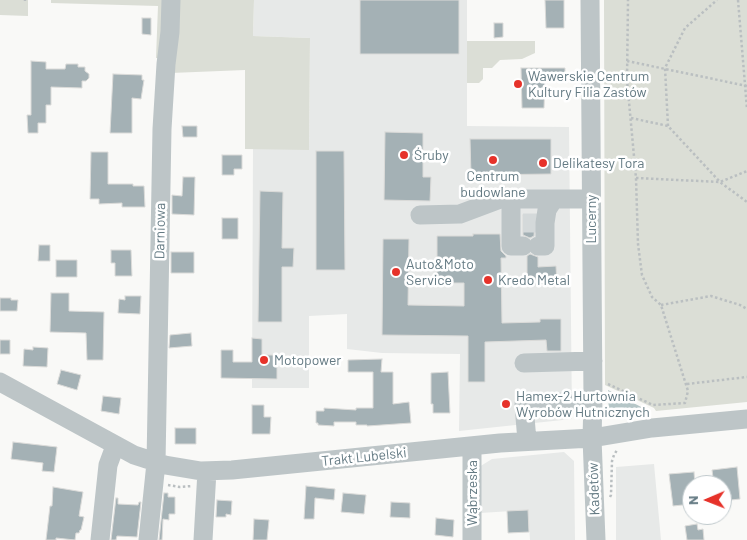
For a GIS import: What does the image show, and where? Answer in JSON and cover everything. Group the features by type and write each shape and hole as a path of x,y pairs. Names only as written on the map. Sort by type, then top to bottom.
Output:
{"street":[{"name":"Darniowa","path":"148,540 156,463 162,129 171,0"},
{"name":"Lucerny","path":"590,0 592,438"},
{"path":"420,215 460,214 500,199 591,199"},
{"path":"511,199 529,232 554,199"},
{"path":"524,363 593,361"},
{"name":"Trakt Lubelski","path":"0,382 115,446 156,463 178,468 207,471 527,441 592,438 652,428 747,419"},
{"path":"527,441 524,405 593,400"},
{"name":"Kadetów","path":"592,438 596,540"},
{"path":"100,540 108,464 115,446"},
{"name":"Wąbrzeska","path":"472,446 472,540"},
{"path":"203,540 207,471"}],"path":[{"path":"602,381 653,405 685,403 688,391 661,305 652,297 642,275 638,244 636,178 627,61 628,0"},
{"path":"668,126 665,68 685,28 717,0"},
{"path":"738,0 747,109"},
{"path":"627,61 746,86"},
{"path":"632,118 668,126 720,182 747,202"},
{"path":"636,178 720,182 747,172"},
{"path":"661,305 711,296 747,309"},
{"path":"687,384 747,377"},
{"path":"609,498 608,460 614,445 613,434"}],"shaded area":[{"path":"0,0 28,0 28,16 0,15"},
{"path":"51,0 254,0 253,36 310,38 309,150 245,149 245,70 171,73 171,58 156,58 158,6 51,3"},
{"path":"254,0 467,0 467,126 569,127 572,419 459,431 460,354 382,353 347,349 347,314 309,316 309,388 252,388 253,149 309,149 310,38 253,36"},
{"path":"604,0 747,0 747,402 656,411 654,408 605,385"},
{"path":"467,41 535,41 535,53 522,59 500,60 492,68 483,68 483,79 479,83 467,83"},
{"path":"608,390 649,411 649,415 611,416 609,414"},
{"path":"564,452 574,461 575,540 530,540 528,510 480,513 479,467 492,459"},
{"path":"654,464 661,540 616,540 616,467"}],"building":[{"path":"360,0 459,0 459,54 360,54"},
{"path":"545,0 564,0 564,28 546,28"},
{"path":"142,18 151,18 151,35 142,34"},
{"path":"494,23 503,23 503,37 494,38"},
{"path":"31,61 46,62 46,69 65,69 66,64 78,64 78,67 85,67 85,71 89,74 89,78 86,81 82,81 82,88 51,87 51,105 46,105 46,123 38,123 38,133 28,133 27,115 31,115"},
{"path":"521,68 565,68 565,77 545,78 544,108 522,108"},
{"path":"113,74 142,75 142,80 144,80 141,99 132,98 132,133 110,133"},
{"path":"182,126 197,126 197,137 183,137"},
{"path":"385,132 423,133 423,177 431,177 430,201 384,200"},
{"path":"470,139 551,139 551,174 471,175"},
{"path":"316,151 344,151 345,270 316,270"},
{"path":"91,152 108,152 108,184 144,186 145,207 122,207 122,203 99,204 99,199 90,199"},
{"path":"222,155 242,155 242,169 234,169 234,175 222,175"},
{"path":"183,177 195,177 194,215 172,214 172,195 182,196"},
{"path":"260,191 283,192 282,248 294,248 293,267 282,267 282,322 258,322"},
{"path":"523,215 535,215 534,236 530,238 523,235"},
{"path":"222,218 238,218 238,239 222,239"},
{"path":"473,234 500,234 501,251 506,256 506,258 501,258 502,323 540,322 540,319 561,319 561,351 547,351 546,340 485,342 485,382 468,382 468,336 382,335 383,239 409,239 408,305 464,306 464,283 437,283 437,236 473,236"},
{"path":"39,245 50,245 50,261 38,261"},
{"path":"111,250 131,250 132,276 115,276 115,263 111,263"},
{"path":"171,252 194,252 194,273 171,273"},
{"path":"530,254 538,257 538,267 556,266 557,284 527,285 527,256"},
{"path":"56,260 77,260 77,277 56,277"},
{"path":"51,293 69,293 69,311 104,312 103,360 87,360 86,333 50,332"},
{"path":"125,296 141,296 140,314 118,313 119,299 125,300"},
{"path":"0,298 18,300 17,311 0,311"},
{"path":"191,333 192,346 169,348 170,335"},
{"path":"252,338 262,339 262,355 277,355 277,379 221,378 221,350 233,350 233,362 252,362"},
{"path":"0,340 10,340 10,354 0,354"},
{"path":"33,347 48,348 47,367 23,366 24,349 33,350"},
{"path":"382,359 381,372 393,372 393,404 409,402 411,423 367,426 356,425 356,422 334,422 334,426 318,425 316,423 316,411 324,411 324,408 356,410 356,408 373,408 373,372 348,372 348,360"},
{"path":"61,370 81,375 77,390 57,384"},
{"path":"448,372 450,413 433,413 433,404 431,404 431,373"},
{"path":"103,396 121,398 119,414 101,411"},
{"path":"252,405 264,405 264,417 271,417 270,434 252,434"},
{"path":"175,428 196,428 196,444 175,444"},
{"path":"13,442 57,447 54,472 42,471 43,463 11,459"},
{"path":"737,467 740,499 732,500 732,475 713,475 712,470"},
{"path":"694,472 694,475 682,475 682,505 673,506 669,474"},
{"path":"306,486 335,489 334,500 315,498 314,519 304,519"},
{"path":"53,487 83,492 79,516 84,517 81,530 79,533 76,533 75,540 56,538 56,540 46,540"},
{"path":"164,493 168,493 168,497 175,497 175,514 169,514 169,520 163,519 162,540 159,540"},
{"path":"343,493 366,495 364,514 341,512"},
{"path":"116,498 118,498 118,504 138,505 141,502 137,537 117,536 116,540 111,540"},
{"path":"217,500 232,501 231,515 226,514 226,517 216,517"},
{"path":"391,502 410,503 410,518 390,517"},
{"path":"528,510 529,532 508,533 507,511"},
{"path":"436,518 454,520 453,537 435,535"},
{"path":"254,519 269,520 267,540 253,540"},
{"path":"697,525 698,530 703,529 704,540 687,540 685,526"}],"tunnel":[{"path":"523,223 538,223"}],"place":[{"name":"Wawerskie Centrum Kultury Filia Zastów","path":"518,84"},
{"name":"Śruby","path":"404,155"},
{"name":"Centrum budowlane","path":"493,160"},
{"name":"Delikatesy Tora","path":"543,163"},
{"name":"Auto&Moto Service","path":"396,272"},
{"name":"Kredo Metal","path":"488,280"},
{"name":"Motopower","path":"264,360"},
{"name":"Hamex-2 Hurtownia Wyrobów Hutnicznych","path":"506,404"}]}
